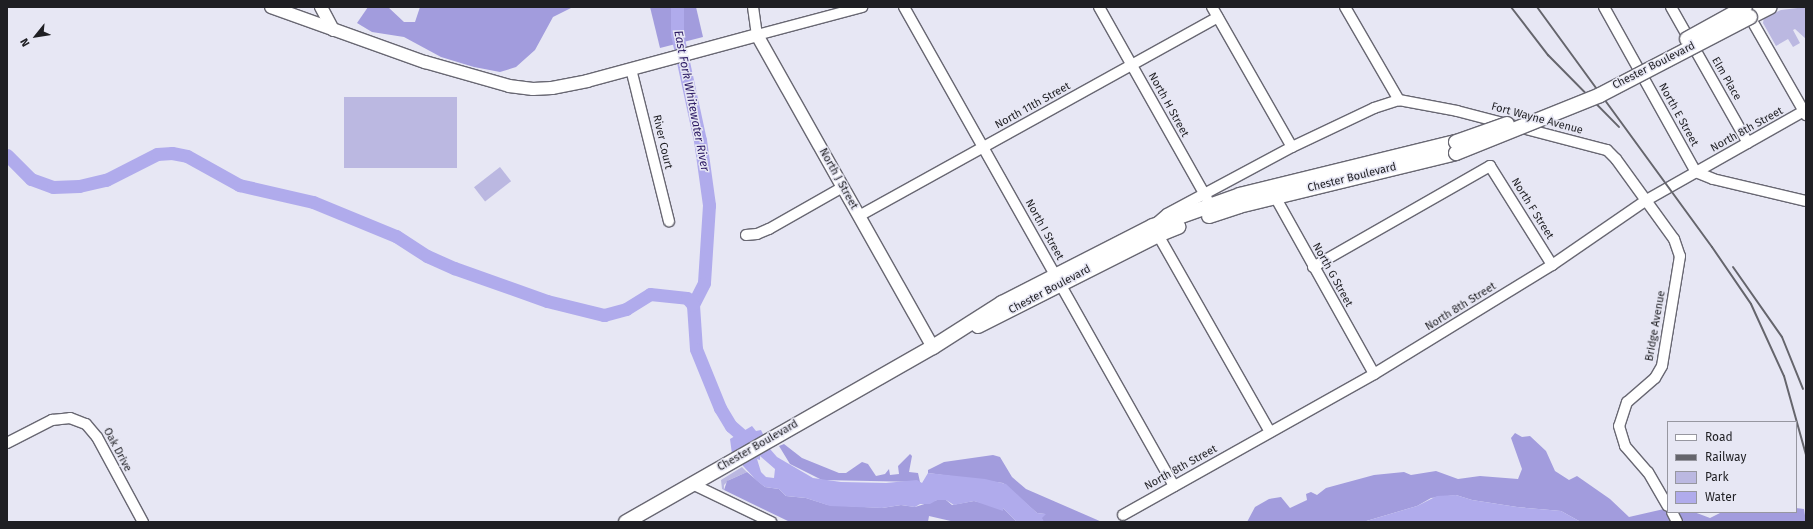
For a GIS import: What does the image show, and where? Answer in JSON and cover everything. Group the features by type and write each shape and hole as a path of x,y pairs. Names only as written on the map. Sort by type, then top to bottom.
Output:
{"highway":[{"name":"Chester Boulevard","path":"626,522 933,347 1008,313 1057,279 1210,205 1273,192 1456,148 1600,95 1639,70 1746,9 1770,7"}],"main road":[{"path":"270,7 425,62 522,88 552,88 757,35"},
{"path":"321,7 332,30"},
{"name":"North J Street","path":"757,35 933,347"}],"street":[{"name":"North J Street","path":"753,7 757,35"},
{"path":"757,35 862,7"},
{"name":"North I Street","path":"904,7 1174,486"},
{"name":"North H Street","path":"1099,7 1210,205"},
{"path":"1212,7 1292,147"},
{"path":"1345,7 1399,100"},
{"name":"North E Street","path":"1604,7 1696,172"},
{"name":"Elm Place","path":"1671,7 1748,143"},
{"path":"1746,9 1805,112"},
{"name":"North 11th Street","path":"859,216 1218,17"},
{"name":"River Court","path":"631,68 669,221"},
{"name":"Chester Boulevard","path":"1156,231 1167,214 1210,205 1292,147 1347,119 1399,100"},
{"name":"Fort Wayne Avenue","path":"1399,100 1457,111 1607,150 1646,201"},
{"name":"North 8th Street","path":"1123,514 1374,374 1552,265 1646,201 1805,112"},
{"name":"North F Street","path":"1313,267 1490,166 1552,265"},
{"path":"1696,172 1806,201"},
{"path":"746,235 757,234 769,229 843,187"},
{"name":"North G Street","path":"1273,192 1313,267 1374,374"},
{"name":"Bridge Avenue","path":"1646,201 1674,239 1680,256 1662,366 1655,378 1627,402 1619,426 1625,446 1648,472 1667,504"},
{"path":"1156,231 1270,432"},
{"name":"Oak Drive","path":"7,443 52,420 70,418 86,424 97,437 143,522"},
{"path":"697,481 771,522"},
{"path":"1672,513 1677,522"}],"green space":[{"path":"1806,7 1806,39 1795,29 1793,30 1800,43 1793,47 1788,39 1776,46 1763,23 1764,17 1781,10"},
{"path":"344,97 457,97 457,168 344,168"},
{"path":"500,167 511,181 485,202 474,187"},
{"path":"742,467 747,472 729,480 724,485 724,490 722,489 721,480"}],"shaded area":[{"path":"368,7 388,7 404,22 415,22 420,7 573,7 553,17 535,50 516,67 500,72 474,67 441,57 404,37 372,32 357,23"},
{"path":"650,7 696,7 703,37 660,48"},
{"path":"1515,433 1522,437 1530,436 1546,451 1555,471 1569,480 1577,476 1610,499 1629,517 1664,509 1672,522 1579,521 1561,511 1517,507 1472,500 1456,495 1431,498 1417,506 1363,522 1247,522 1255,507 1269,499 1281,497 1290,508 1307,500 1306,494 1311,492 1317,495 1326,488 1374,475 1404,472 1411,475 1436,471 1458,479 1480,476 1518,479 1522,469 1511,438"},
{"path":"784,444 802,458 839,473 846,473 862,462 868,464 876,476 885,474 889,469 890,475 899,474 898,466 910,454 912,456 909,472 918,473 920,482 822,480 790,464 779,446"},
{"path":"993,455 1000,457 1012,477 1026,489 1102,522 1044,522 1041,518 1045,514 1037,513 1003,483 928,473 928,470 944,462"},
{"path":"747,472 765,487 779,489 786,496 806,498 828,505 882,508 901,505 915,507 937,500 946,500 952,505 974,501 1003,508 1017,522 955,522 929,516 928,522 790,522 724,490 727,481"},
{"path":"1797,508 1804,509 1806,522 1681,522 1676,513 1697,513 1710,518 1720,513 1797,513"}],"water":[{"path":"752,426 756,431 761,430 770,449 777,457 813,478 841,482 886,483 917,480 922,483 928,473 985,479 1006,484 1037,513 1046,514 1042,518 1044,522 1017,522 1003,508 1003,511 974,501 954,505 946,500 937,500 930,504 920,504 915,507 901,505 882,508 830,506 806,498 786,496 779,489 765,487 757,481 732,454 730,439","holes":["760,456 775,469 774,478 766,477 761,472 757,459 760,460"]},
{"path":"1456,495 1472,500 1517,507 1561,511 1579,521 1589,522 1363,522 1417,506 1437,496"}],"waterway":[{"name":"East Fork Whitewater River","path":"677,7 677,34 700,140 709,205 704,283 693,305 696,349 720,408 731,426 753,445"},
{"path":"7,155 31,179 53,187 79,186 106,180 157,154 172,153 187,156 239,185 313,202 396,236 427,256 454,268 547,301 604,315 626,309 650,294 687,298 693,305"}],"railway":[{"path":"1511,7 1548,55 1619,127"},
{"path":"1537,7 1712,247 1751,304 1784,376 1797,421"},
{"path":"1733,267 1782,337 1803,389"},
{"path":"1797,423 1806,455"}]}
